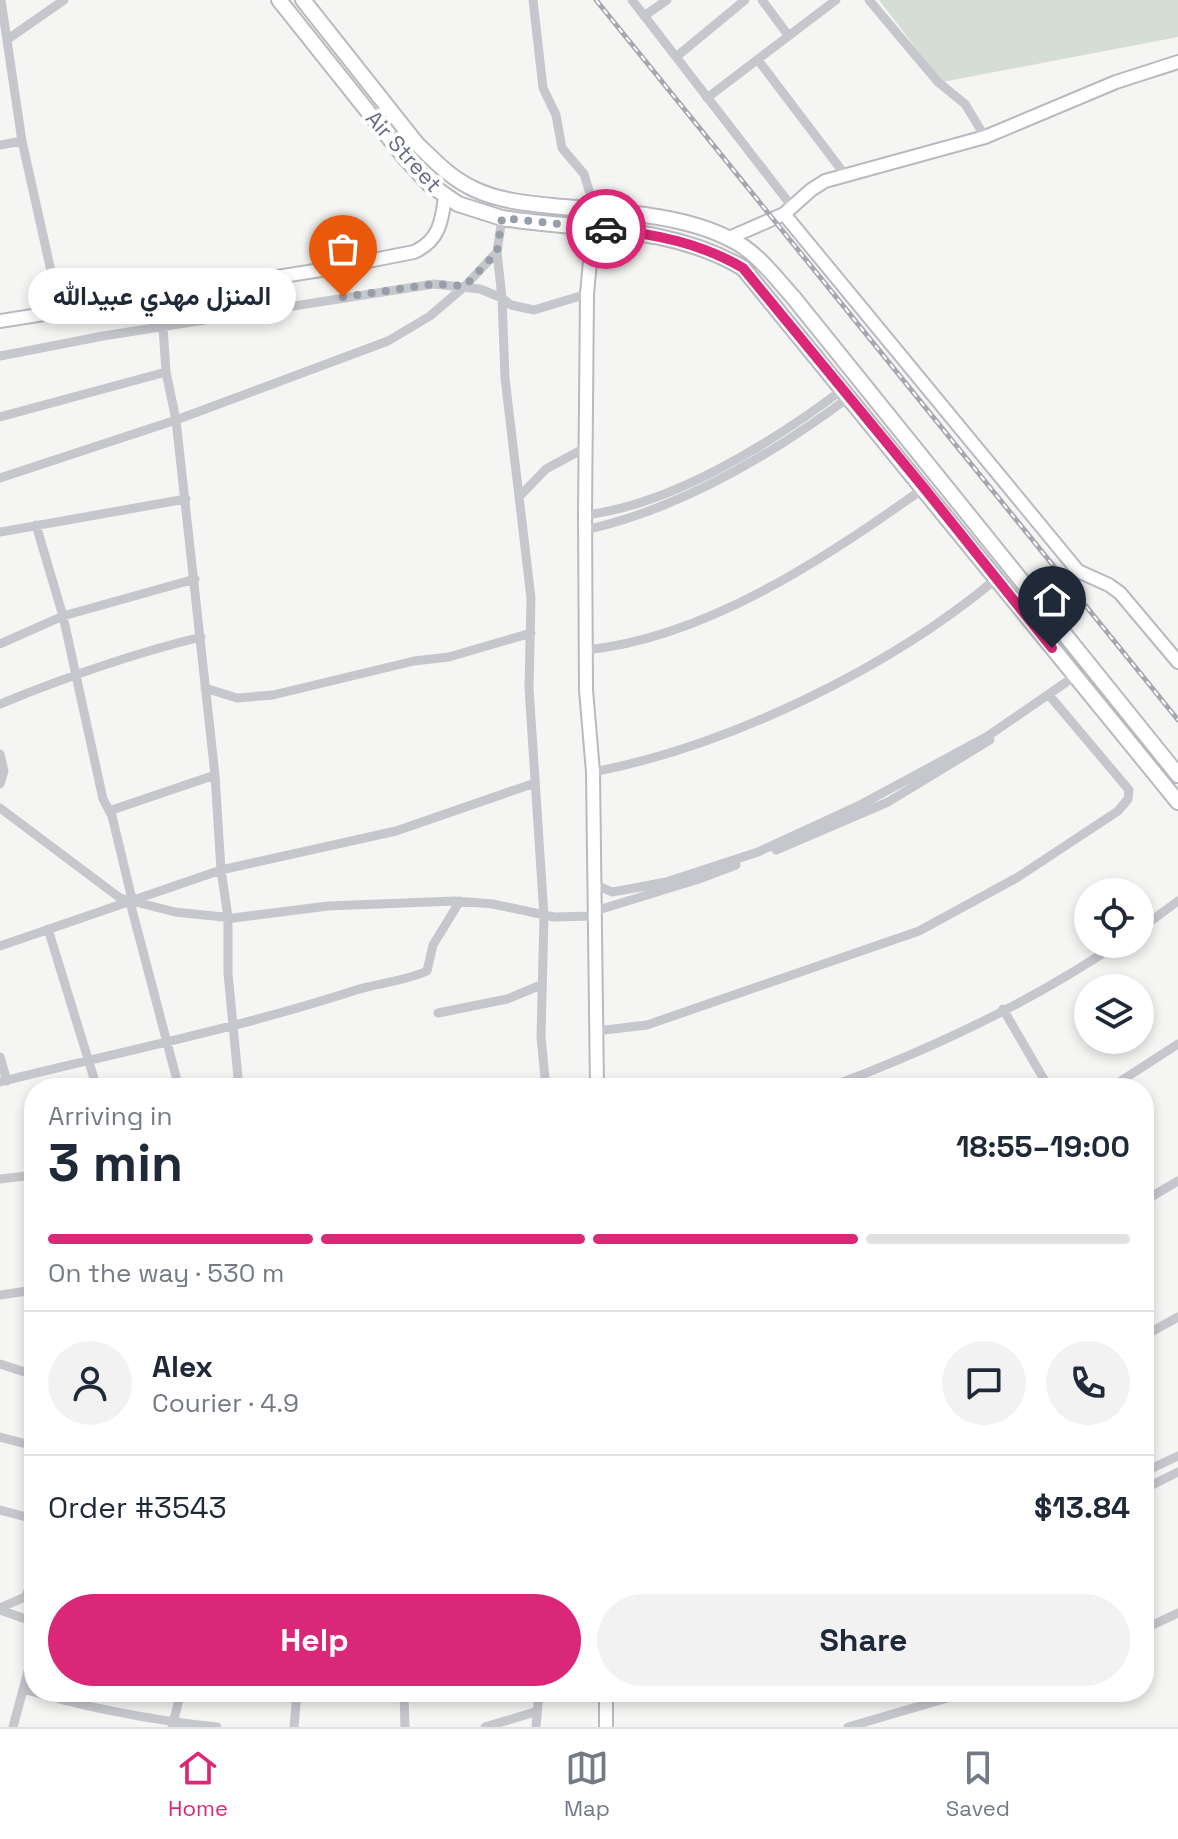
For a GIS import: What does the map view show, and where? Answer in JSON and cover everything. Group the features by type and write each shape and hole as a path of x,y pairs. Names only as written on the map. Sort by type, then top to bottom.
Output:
{"main road":[{"name":"Air Street","path":"279,0 405,158 445,197 480,213 502,218 640,232 680,241 709,250 743,268 1178,802"},
{"name":"Air Street","path":"303,0 417,144 447,173 477,191 498,198 678,222 729,238 760,261 793,297 1178,775"}],"street":[{"path":"1,0 22,141 53,280"},
{"path":"6,44 64,0"},
{"path":"533,0 543,88 556,115 562,148 584,174 593,228 587,294 585,650 593,772 597,1078"},
{"path":"632,0 788,211 1078,571 1120,593 1178,662"},
{"path":"644,16 667,0"},
{"path":"676,57 745,0"},
{"path":"762,0 788,35"},
{"path":"707,98 836,0"},
{"path":"869,0 938,82 965,104 985,137"},
{"path":"758,60 846,176"},
{"path":"729,238 788,211 816,185 985,137 1116,82 1178,62"},
{"path":"0,145 22,141"},
{"path":"0,321 327,269 414,252 424,248 439,229 445,197"},
{"path":"502,218 497,252 505,378 527,546 532,613 529,688 544,916 541,1037 545,1078"},
{"path":"0,478 176,420 388,341 430,316 465,286 497,252"},
{"path":"0,356 434,284 465,286 502,298 511,305 534,310 587,294"},
{"path":"163,327 166,372 176,420 186,499 215,775 238,1078"},
{"path":"0,417 166,372"},
{"path":"585,515 635,504 727,464 845,394"},
{"path":"585,530 629,518 693,491 776,447 845,394"},
{"path":"519,497 546,469 585,448"},
{"path":"585,650 652,636 751,596 834,549 924,488"},
{"path":"0,532 186,499"},
{"path":"36,525 63,616 103,799 109,811 176,1078"},
{"path":"0,644 63,616 195,579"},
{"path":"593,772 628,766 709,739 819,692 916,638 960,609 996,579"},
{"path":"205,688 237,698 273,695 414,661 449,657 531,633"},
{"path":"0,704 74,673 201,637"},
{"path":"594,884 612,892 666,882 758,852 862,804 988,736 1075,676"},
{"path":"0,808 129,900 175,912 228,917 258,916 328,906 460,901 493,904 544,916 594,914 699,879 830,829 888,802 974,752 1037,709 1047,696"},
{"path":"596,1031 647,1025 919,931 1018,877 1118,811 1128,799 1129,790 1047,696"},
{"path":"0,754 4,771 0,784"},
{"path":"109,811 215,775"},
{"path":"0,946 221,870 396,831 535,783"},
{"path":"0,1057 3,1081 234,1026 427,971 433,945 460,901"},
{"path":"1154,919 1178,901"},
{"path":"48,929 94,1078"},
{"path":"851,1078 939,1041 1092,958"},
{"path":"438,1013 507,999 541,985"},
{"path":"1003,1009 1043,1078"},
{"path":"1125,1078 1178,1044"},
{"path":"0,1179 24,1176"},
{"path":"1154,1195 1178,1181"},
{"path":"0,1295 24,1292"},
{"path":"18,1294 24,1296"},
{"path":"1154,1330 1178,1317"},
{"path":"0,1364 24,1372"},
{"path":"0,1437 24,1442"},
{"path":"1154,1467 1178,1456"},
{"path":"1154,1484 1178,1472"},
{"path":"0,1510 24,1516"},
{"path":"0,1609 24,1597"},
{"path":"0,1609 24,1618"},
{"path":"1154,1624 1178,1613"},
{"path":"13,1727 24,1685"},
{"path":"67,1702 173,1725 217,1727"},
{"path":"173,1725 179,1702"},
{"path":"294,1727 296,1702"},
{"path":"404,1702 405,1727"},
{"path":"536,1727 537,1702"},
{"path":"606,1702 606,1727"},
{"path":"848,1727 934,1702"},
{"path":"485,1727 535,1712"}],"shaded area":[{"path":"879,0 1178,0 1178,37 942,82"}],"railway":[{"path":"596,0 1178,720"}],"way so far":[{"path":"343,297 434,284 465,286 497,252 502,218 606,229"}],"place":[{"name":"المنزل مهدي عبيدالله","path":"343,297"}],"route":[{"path":"606,229 640,232 680,241 709,250 743,268 1052,648"}]}
